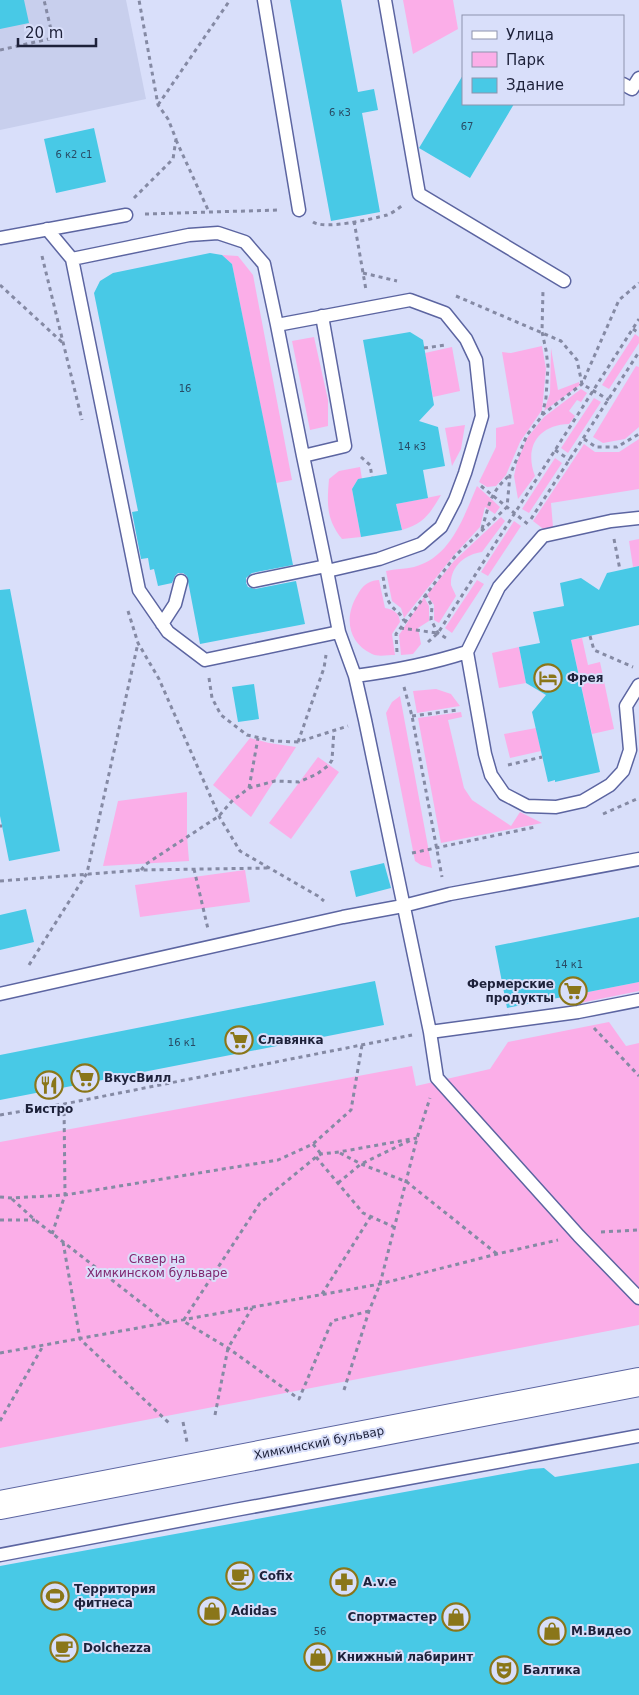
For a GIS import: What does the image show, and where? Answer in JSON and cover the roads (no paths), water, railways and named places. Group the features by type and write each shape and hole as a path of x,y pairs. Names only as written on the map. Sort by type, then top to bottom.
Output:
{"main road":[{"name":"Химкинский бульвар","path":"0,1505 639,1382"}],"lane":[{"path":"264,0 299,210"},
{"path":"385,0 419,194 564,281"},
{"path":"624,85 632,89 639,78"},
{"path":"0,238 126,215"},
{"path":"47,229 72,259 139,590 162,624 168,632 205,660 334,633"},
{"path":"72,259 189,235 218,233 245,242 264,264 327,568 334,633 355,676 430,1032 437,1078 580,1236 639,1298"},
{"path":"254,581 379,559 421,544 441,526 455,500 482,416 476,360 466,339 445,313 410,300 370,306 278,325"},
{"path":"303,456 346,446 322,316"},
{"path":"639,518 611,521 543,536 499,587 467,652 484,754 491,775 504,794 527,806 556,808 583,801 610,786 623,771 630,750 626,706 639,685"},
{"path":"162,624 174,604 181,581"},
{"path":"355,676 399,670 441,661 467,652"},
{"path":"0,994 446,895 639,859"},
{"path":"430,1032 578,1012 639,1000"},
{"path":"0,1555 639,1436"}],"place":[{"name":"Фрея","path":"548,678"},
{"name":"Фермерские продукты","path":"573,991"},
{"name":"Славянка","path":"239,1040"},
{"name":"ВкусВилл","path":"85,1078"},
{"name":"Бистро","path":"49,1085"},
{"name":"Cofix","path":"240,1576"},
{"name":"A.v.e","path":"344,1582"},
{"name":"Территория фитнеса","path":"55,1596"},
{"name":"Adidas","path":"212,1611"},
{"name":"Спортмастер","path":"456,1617"},
{"name":"М.Видео","path":"552,1631"},
{"name":"Dolchezza","path":"64,1648"},
{"name":"Книжный лабиринт","path":"318,1657"},
{"name":"Балтика","path":"504,1670"}],"park label":[{"name":"Сквер на Химкинском бульваре","path":"157,1266"}]}
